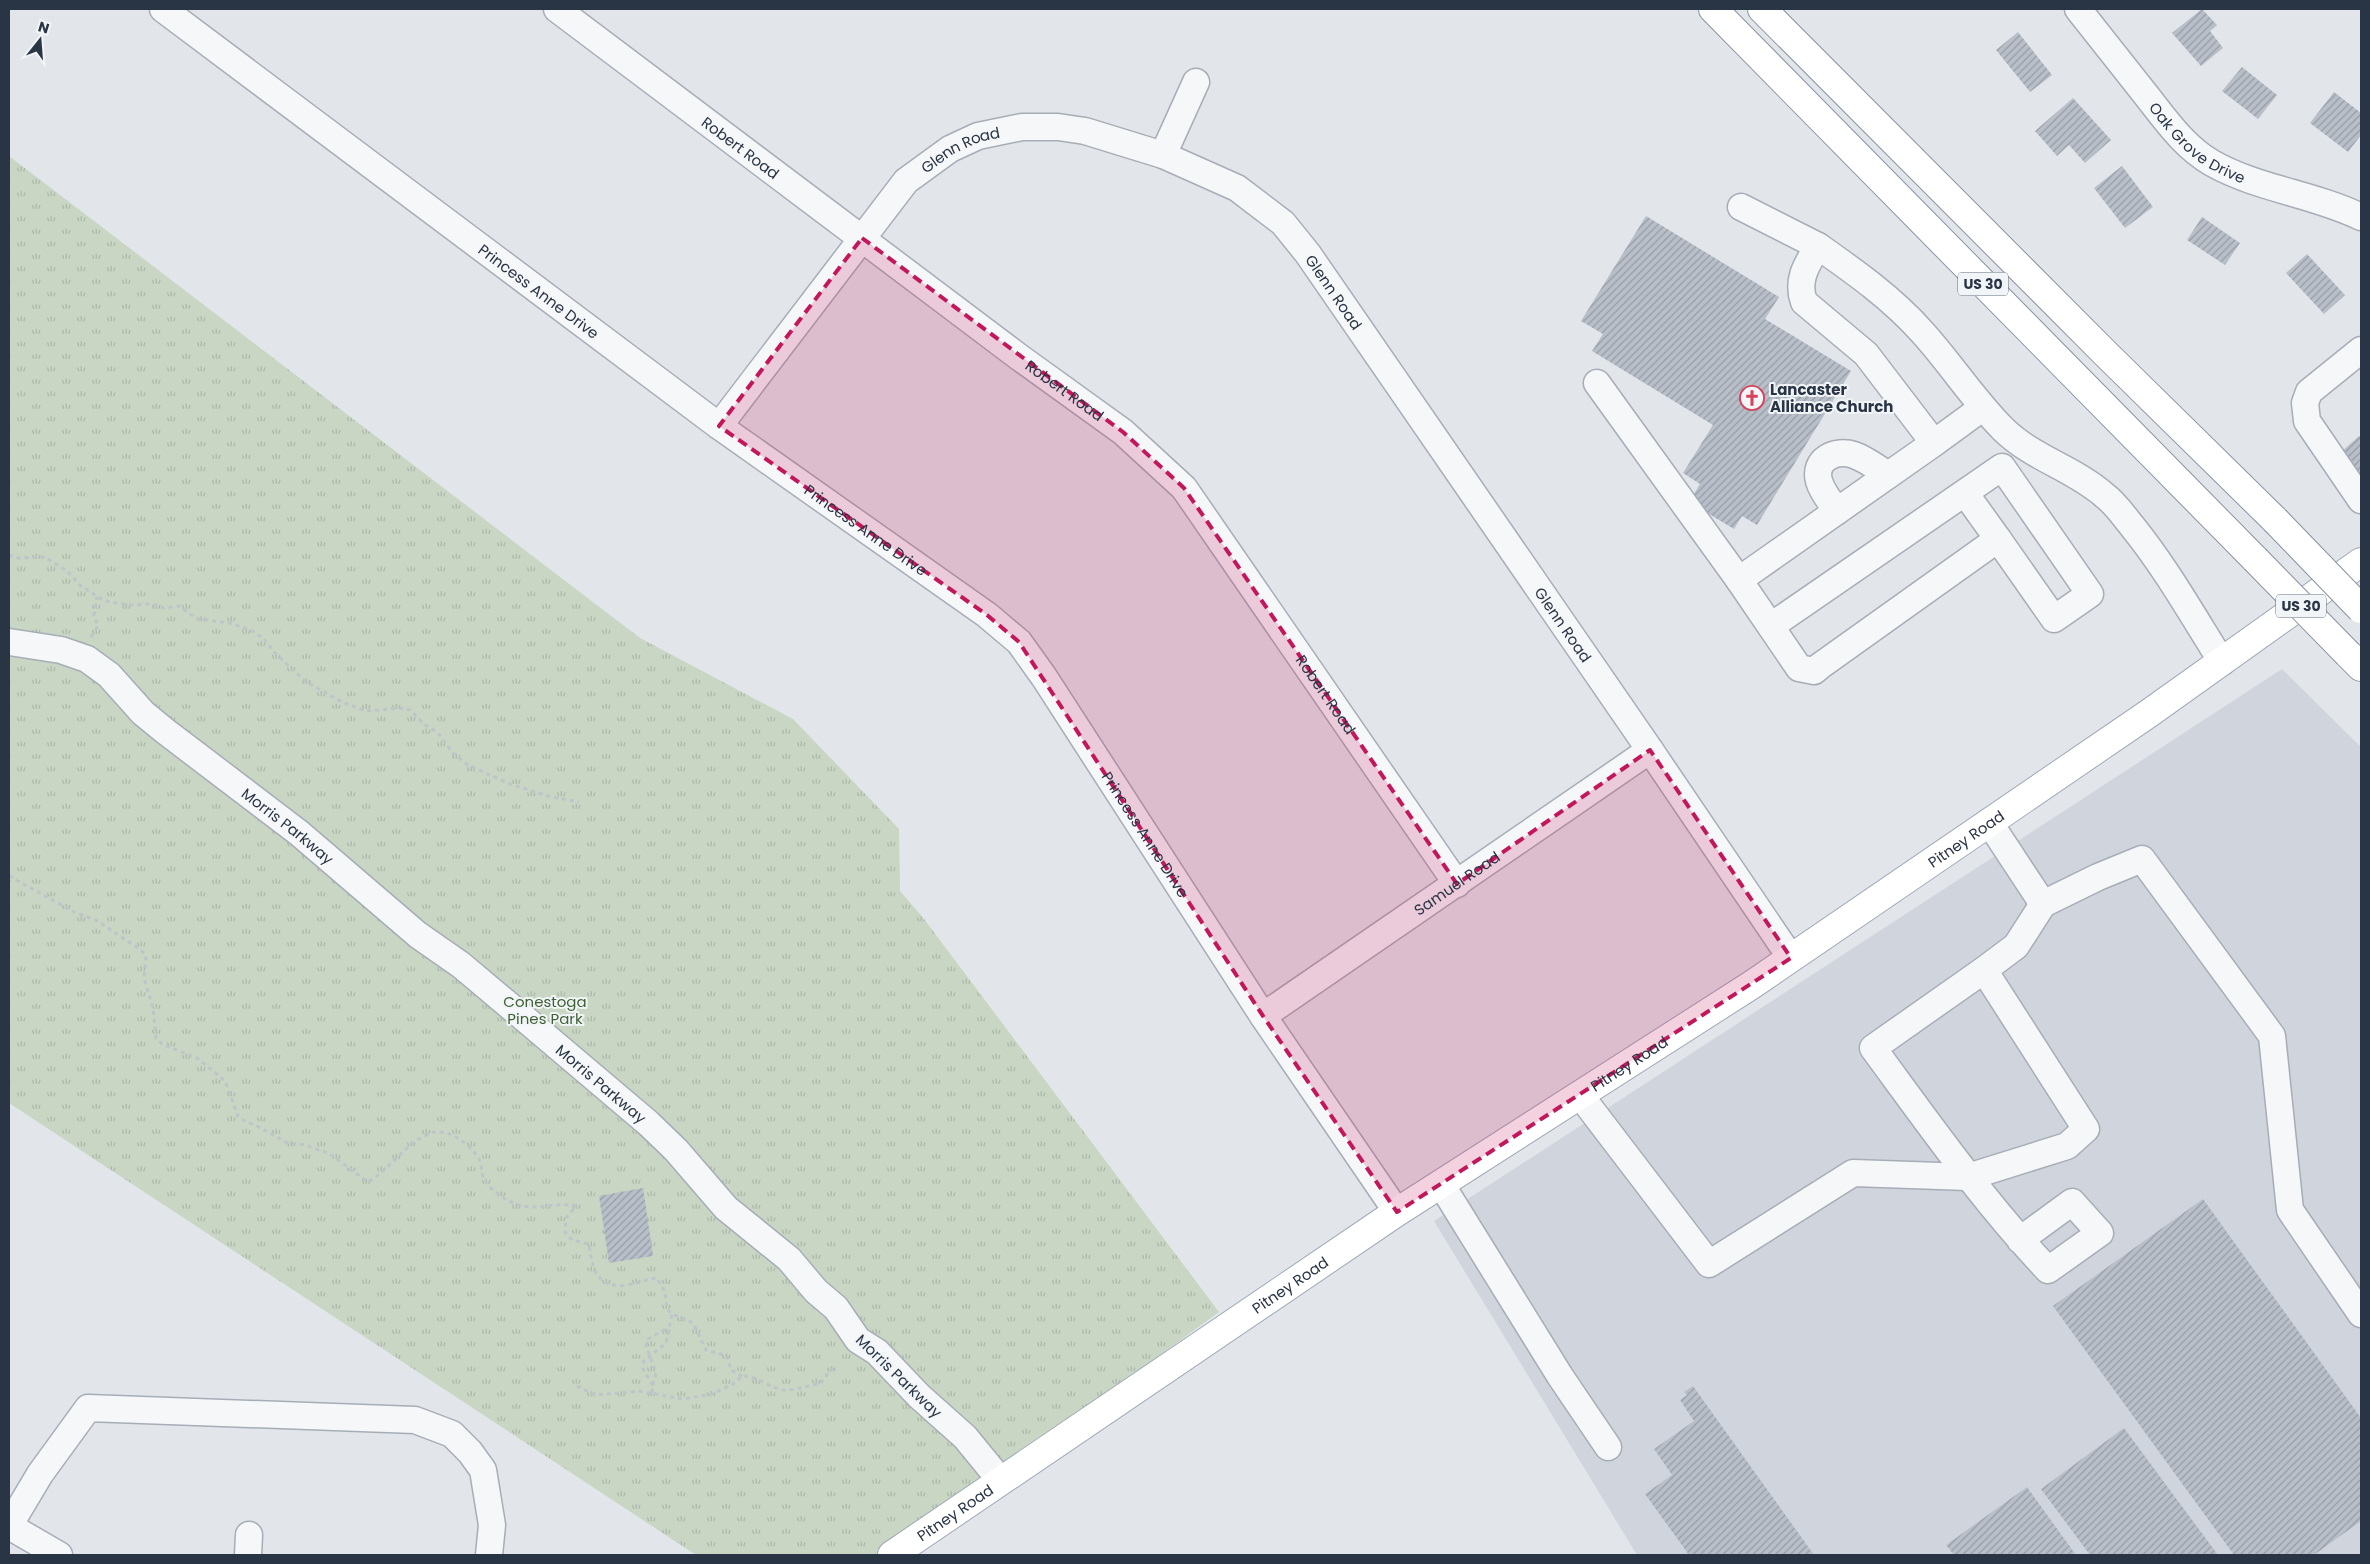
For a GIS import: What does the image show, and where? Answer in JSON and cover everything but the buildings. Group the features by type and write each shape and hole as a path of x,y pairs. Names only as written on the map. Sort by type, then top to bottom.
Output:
{"main road":[{"path":"1703,9 1812,110"},
{"name":"US 30","path":"1713,9 2355,661"},
{"name":"US 30","path":"1762,9 2106,354 2275,520 2361,610"},
{"name":"Pitney Road","path":"892,1555 1397,1212 1790,958 2222,662 2361,562"}],"street":[{"name":"Princess Anne Drive","path":"163,9 719,426 987,615 1019,642 1044,677 1263,1016 1397,1212"},
{"name":"Robert Road","path":"557,9 1122,432 1184,488 1457,884"},
{"name":"Oak Grove Drive","path":"2078,9 2174,129 2196,152 2212,163 2258,182 2344,208 2361,217"},
{"path":"1164,155 1196,82"},
{"name":"Glenn Road","path":"719,426 906,181 950,149 978,136 1022,127 1058,127 1085,130 1164,155 1238,188 1283,223 1308,254 1650,750 1790,958"},
{"path":"1742,207 1818,246 1867,281 1904,313 1924,334 1982,408 2012,438 2028,450 2084,479 2106,496 2154,556 2222,662"},
{"path":"1818,246 1802,274 1801,294 1804,302 1866,354 1934,443"},
{"path":"2361,350 2309,392 2304,403 2307,422 2361,500"},
{"path":"1597,382 1739,580 1799,668 1814,671 1998,539"},
{"path":"1739,580 1982,408"},
{"path":"1771,626 2028,450"},
{"path":"1837,511 1822,489 1817,474 1822,461 1828,456 1836,453 1855,455 1888,475"},
{"path":"1965,493 2054,619 2090,594 2002,468"},
{"name":"Morris Parkway","path":"9,642 61,650 87,659 110,675 143,713 249,797 299,833 418,934 482,983 648,1123 676,1150 726,1208 789,1259 816,1291 836,1308 858,1340 877,1352 919,1396 965,1437 1001,1481"},
{"name":"Samuel Road","path":"1263,1016 1650,750"},
{"path":"1989,822 2043,904"},
{"path":"2020,1240 1968,1177 1873,1048 2016,946 2043,904 2098,877 2142,860 2272,1036 2290,1210 2361,1314"},
{"path":"1580,1095 1709,1264 1853,1172 1968,1177 2067,1146 2086,1129 1984,970"},
{"path":"1441,1184 1560,1376 1608,1447"},
{"path":"59,1555 9,1526 40,1474 88,1408 414,1420 422,1422 452,1434 470,1452 483,1470 492,1525 489,1555"}],"path":[{"path":"9,555 18,558 45,557 67,571 80,586 97,597 130,605 152,604 164,608 179,606 196,619 210,619 231,623 254,632 264,639 275,653 305,681 324,693 366,711 401,708 410,710 424,724 438,733 453,753 468,766 510,784 548,796 579,802"},
{"path":"78,656 98,626 94,615 97,597"},
{"path":"9,876 76,913 96,920 141,950 146,956 144,978 152,1008 156,1038 162,1044 197,1058 225,1081 238,1116 243,1120 285,1142 305,1145 330,1154 368,1182 381,1174 404,1152 427,1134 439,1131 449,1133 478,1156 484,1180 504,1198 525,1207 576,1206 566,1218 565,1232 572,1240 589,1244 592,1266 597,1276 607,1283 625,1286 657,1278 665,1292 668,1309 672,1314 693,1323 706,1350 727,1356 731,1370 742,1376 752,1376 765,1384 788,1390 806,1385 820,1384 836,1366"},
{"path":"653,1386 643,1369 644,1361 666,1343 672,1314"},
{"path":"652,1393 656,1373 646,1345 648,1339 660,1334 668,1327"},
{"path":"577,1386 595,1395 619,1392 652,1393 670,1398 691,1398 733,1384 742,1376"}],"highlighted area":[{"path":"862,238 1123,432 1184,488 1457,884 1650,750 1791,958 1397,1212 1263,1016 1019,642 987,615 719,426"}],"shaded area":[{"path":"2282,669 2361,747 2361,1555 1637,1555 1434,1221"}],"green space":[{"name":"Conestoga Pines Park","path":"9,156 640,638 793,719 899,829 900,891 924,919 1219,1312 885,1555 696,1555 9,1103"}],"place":[{"name":"Lancaster Alliance Church","path":"1752,398"}]}
